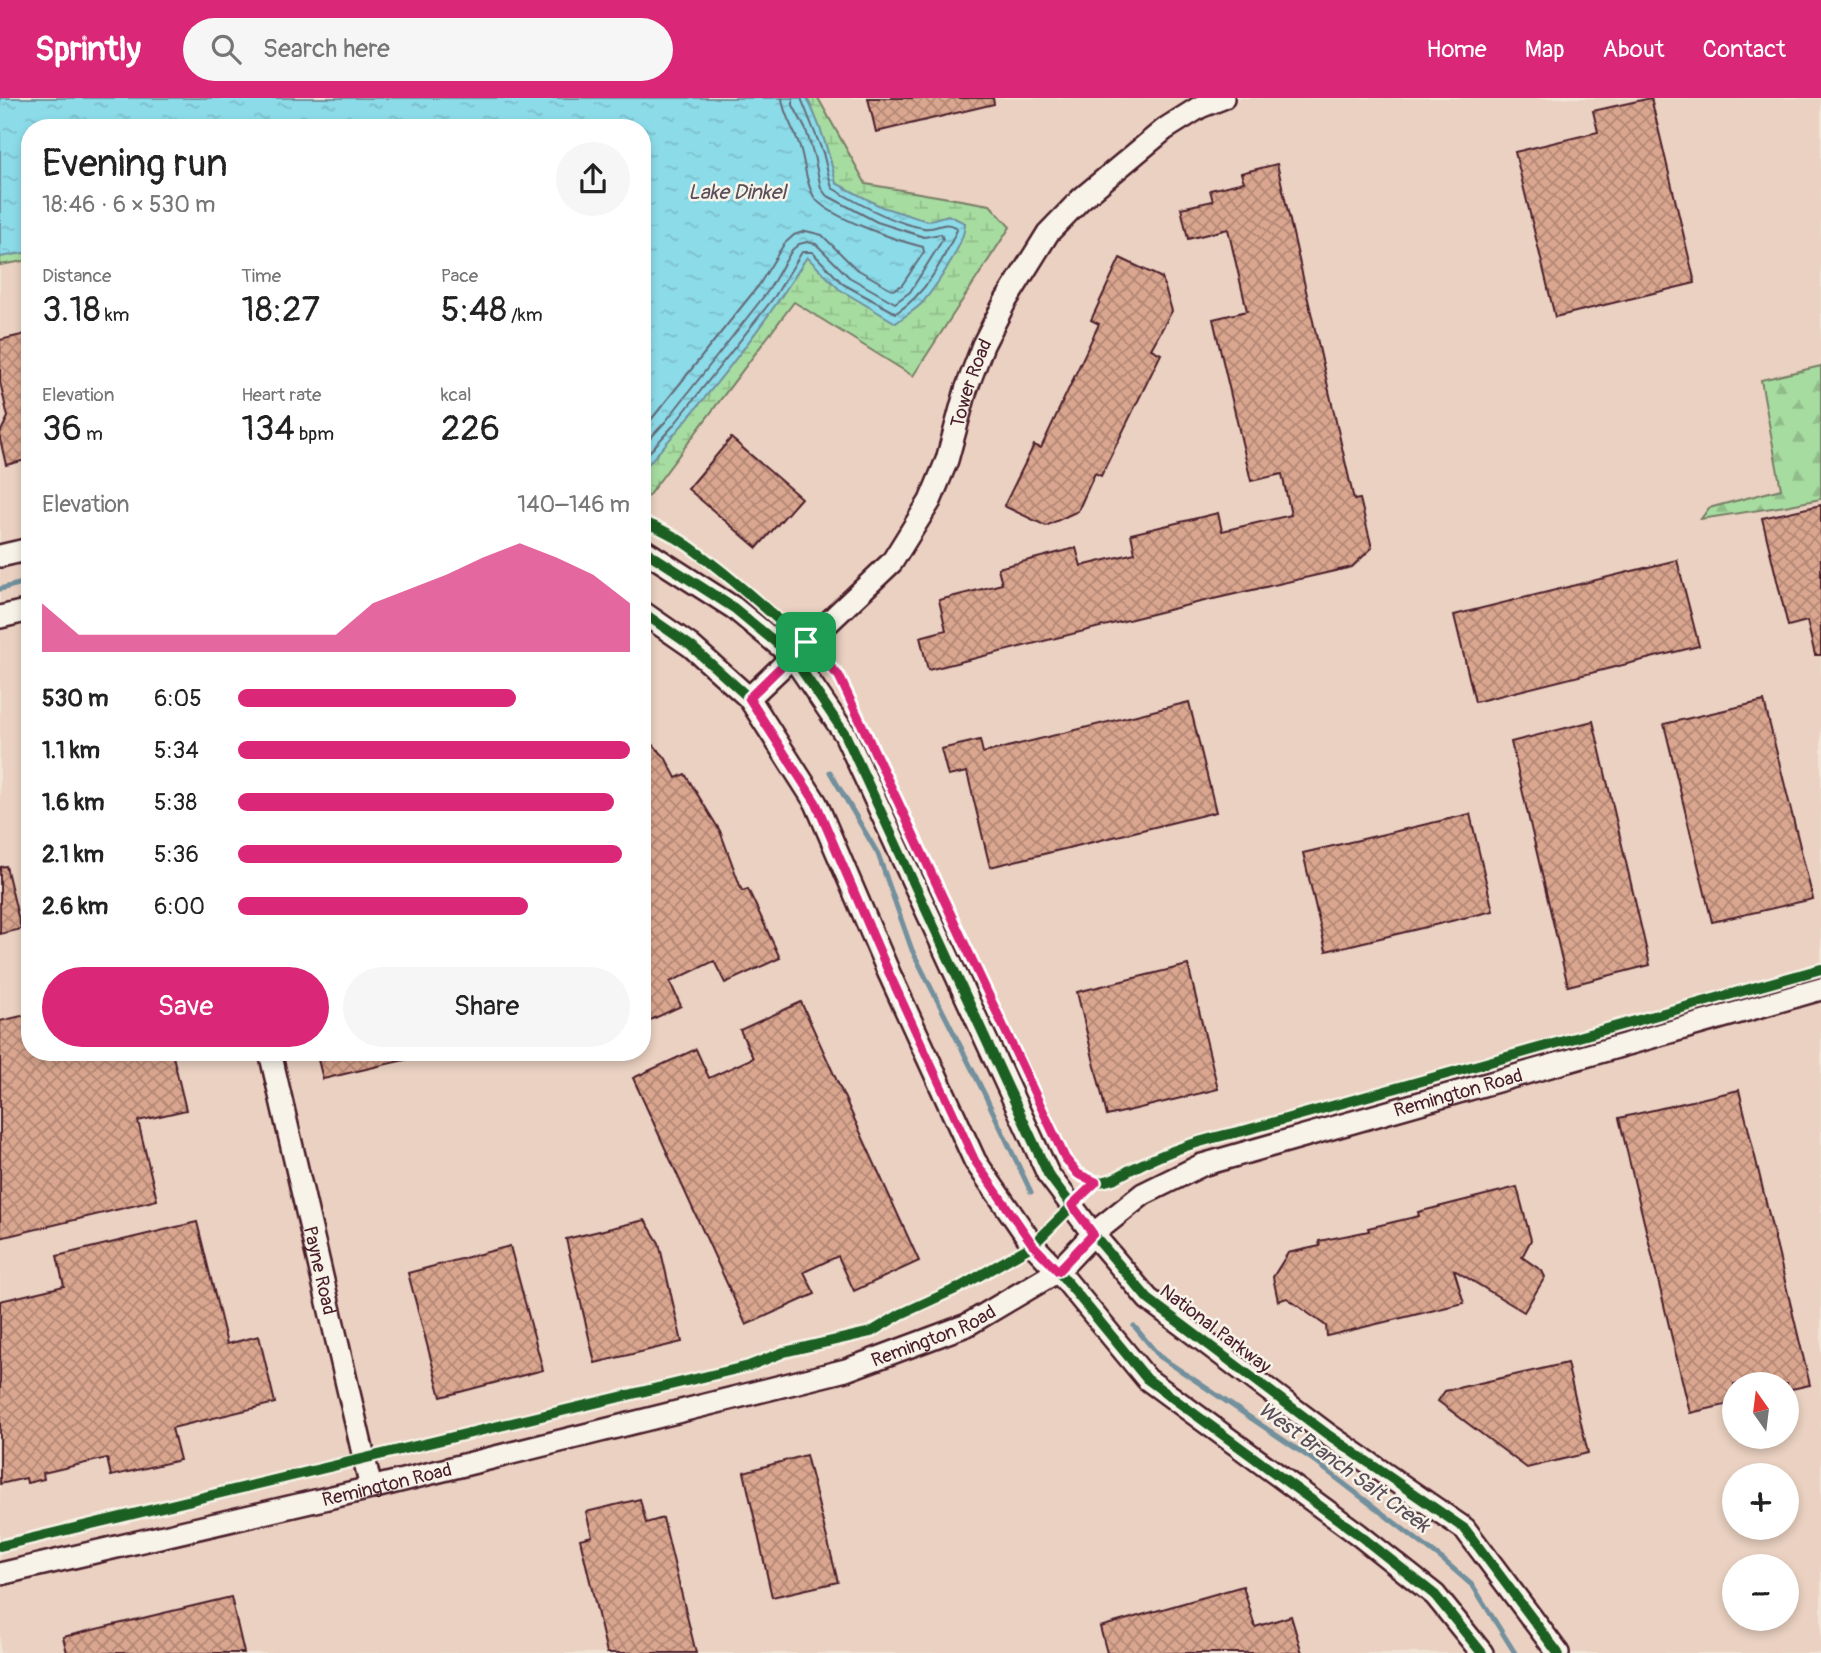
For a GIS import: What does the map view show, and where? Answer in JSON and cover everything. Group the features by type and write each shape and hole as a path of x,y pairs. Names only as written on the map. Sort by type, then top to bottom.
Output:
{"street":[{"name":"Tower Road","path":"749,698 892,562 930,501 947,460 966,390 983,345 1048,233 1165,129 1200,107 1223,98"},
{"path":"0,556 21,551"},
{"name":"National Parkway","path":"651,555 734,608 792,656 845,734 1048,1174 1093,1234 1148,1299 1327,1434 1465,1529 1559,1653"},
{"path":"0,617 21,612"},
{"path":"651,618 691,646 749,698 816,803 889,973 975,1161 1033,1245 1058,1271 1147,1379 1358,1534 1436,1595 1482,1653"},
{"name":"Remington Road","path":"0,1574 371,1488 846,1370 968,1325 1058,1271 1093,1234 1143,1194 1202,1165 1821,989"},
{"name":"Payne Road","path":"272,1061 371,1488"}],"shaded area":[{"path":"0,98 1821,98 1821,1653 0,1653"}],"green space":[{"name":"Lake Dinkel","path":"0,98 818,98 866,184 990,205 1010,227 913,376 794,302 651,492 651,119 21,119 21,262 0,265"},
{"path":"1821,366 1821,499 1701,519 1709,508 1781,489 1761,380"}],"water":[{"name":"Lake Dinkel","path":"0,98 807,98 824,139 836,183 882,207 927,221 948,215 965,223 955,253 935,285 920,305 896,323 839,289 807,257 770,313 729,367 651,461 651,119 21,119 21,254 0,257"}],"building":[{"path":"868,98 993,98 994,104 876,132"},
{"path":"1651,98 1695,283 1555,317 1515,152 1598,132 1593,111"},
{"path":"1277,164 1354,500 1360,499 1372,548 1352,567 928,670 920,637 946,630 939,600 1002,584 998,568 1076,548 1081,566 1135,553 1131,534 1218,513 1222,531 1291,515 1282,474 1251,481 1213,319 1247,311 1228,229 1188,239 1181,208 1213,201 1210,190 1244,182 1241,173"},
{"path":"1120,258 1162,278 1172,311 1151,349 1161,354 1101,476 1095,473 1078,511 1046,526 1004,506 1034,445 1041,448 1099,324 1091,320"},
{"path":"21,335 21,461 6,465 0,439 8,417 0,382 0,340"},
{"path":"731,438 801,498 757,548 688,489"},
{"path":"1821,505 1821,655 1815,655 1807,621 1788,626 1762,518"},
{"path":"1677,560 1699,646 1475,702 1454,615"},
{"path":"1764,701 1813,899 1712,922 1664,724"},
{"path":"1189,702 1216,812 990,867 967,772 948,776 941,749 980,740 983,753"},
{"path":"1593,721 1650,965 1568,986 1511,742"},
{"path":"651,742 665,757 676,778 685,774 720,831 742,891 748,889 780,958 725,983 714,961 670,982 681,1006 651,1020"},
{"path":"1470,814 1493,911 1326,951 1303,853"},
{"path":"6,866 21,929 0,934 0,867"},
{"path":"1188,965 1218,1089 1107,1116 1077,992"},
{"path":"801,1002 919,1261 854,1291 838,1256 804,1272 815,1294 746,1325 633,1078 696,1049 709,1078 753,1058 740,1030"},
{"path":"21,1016 21,1061 174,1061 186,1110 138,1121 157,1200 0,1238 0,1021"},
{"path":"318,1061 400,1061 323,1079"},
{"path":"1739,1090 1810,1385 1799,1387 1799,1372 1722,1372 1722,1406 1690,1413 1619,1118"},
{"path":"1517,1187 1531,1240 1522,1257 1542,1271 1545,1277 1524,1312 1454,1270 1464,1303 1327,1336 1326,1326 1287,1298 1278,1301 1273,1277 1288,1253 1320,1246 1319,1241 1369,1231 1368,1228 1419,1216 1418,1212"},
{"path":"645,1220 659,1243 682,1342 595,1363 566,1239"},
{"path":"197,1222 227,1344 259,1336 275,1403 172,1428 180,1460 111,1476 107,1458 43,1473 44,1479 27,1483 26,1478 0,1484 0,1301 64,1286 57,1256"},
{"path":"510,1246 543,1370 441,1397 408,1273"},
{"path":"1567,1363 1588,1453 1527,1468 1438,1401 1445,1391"},
{"path":"806,1455 838,1582 772,1597 744,1472"},
{"path":"640,1499 646,1523 663,1518 696,1653 607,1653 580,1539 592,1536 586,1512"},
{"path":"1243,1586 1255,1627 1291,1616 1302,1653 1107,1653 1100,1627"},
{"path":"231,1597 244,1653 67,1653 63,1637"}],"waterway":[{"path":"0,589 21,583"},
{"name":"West Branch Salt Creek","path":"830,772 878,854 912,950 1031,1192"},
{"name":"West Branch Salt Creek","path":"1134,1326 1159,1356 1313,1460 1442,1559 1473,1586 1515,1653"}],"cycle path":[{"path":"651,525 676,537 740,586 839,676 1064,1158 1089,1180 1099,1182 1117,1177 1172,1151 1199,1142 1821,969"},
{"path":"651,555 734,608 792,656 845,734 1048,1174 1093,1234 1148,1299 1327,1434 1465,1529 1558,1653"},
{"path":"651,618 691,646 749,698 816,803 889,973 975,1161 1033,1245 1058,1271 1147,1379 1358,1534 1435,1595 1482,1653"},
{"path":"0,1546 749,1366 784,1352 871,1332 901,1314 960,1287 1033,1245 1096,1182"}],"route":[{"path":"806,642 839,676 1065,1158 1078,1174 1096,1182 1072,1205 1093,1234 1058,1271 1033,1245 975,1161 889,973 816,803 749,698 806,642"}]}
